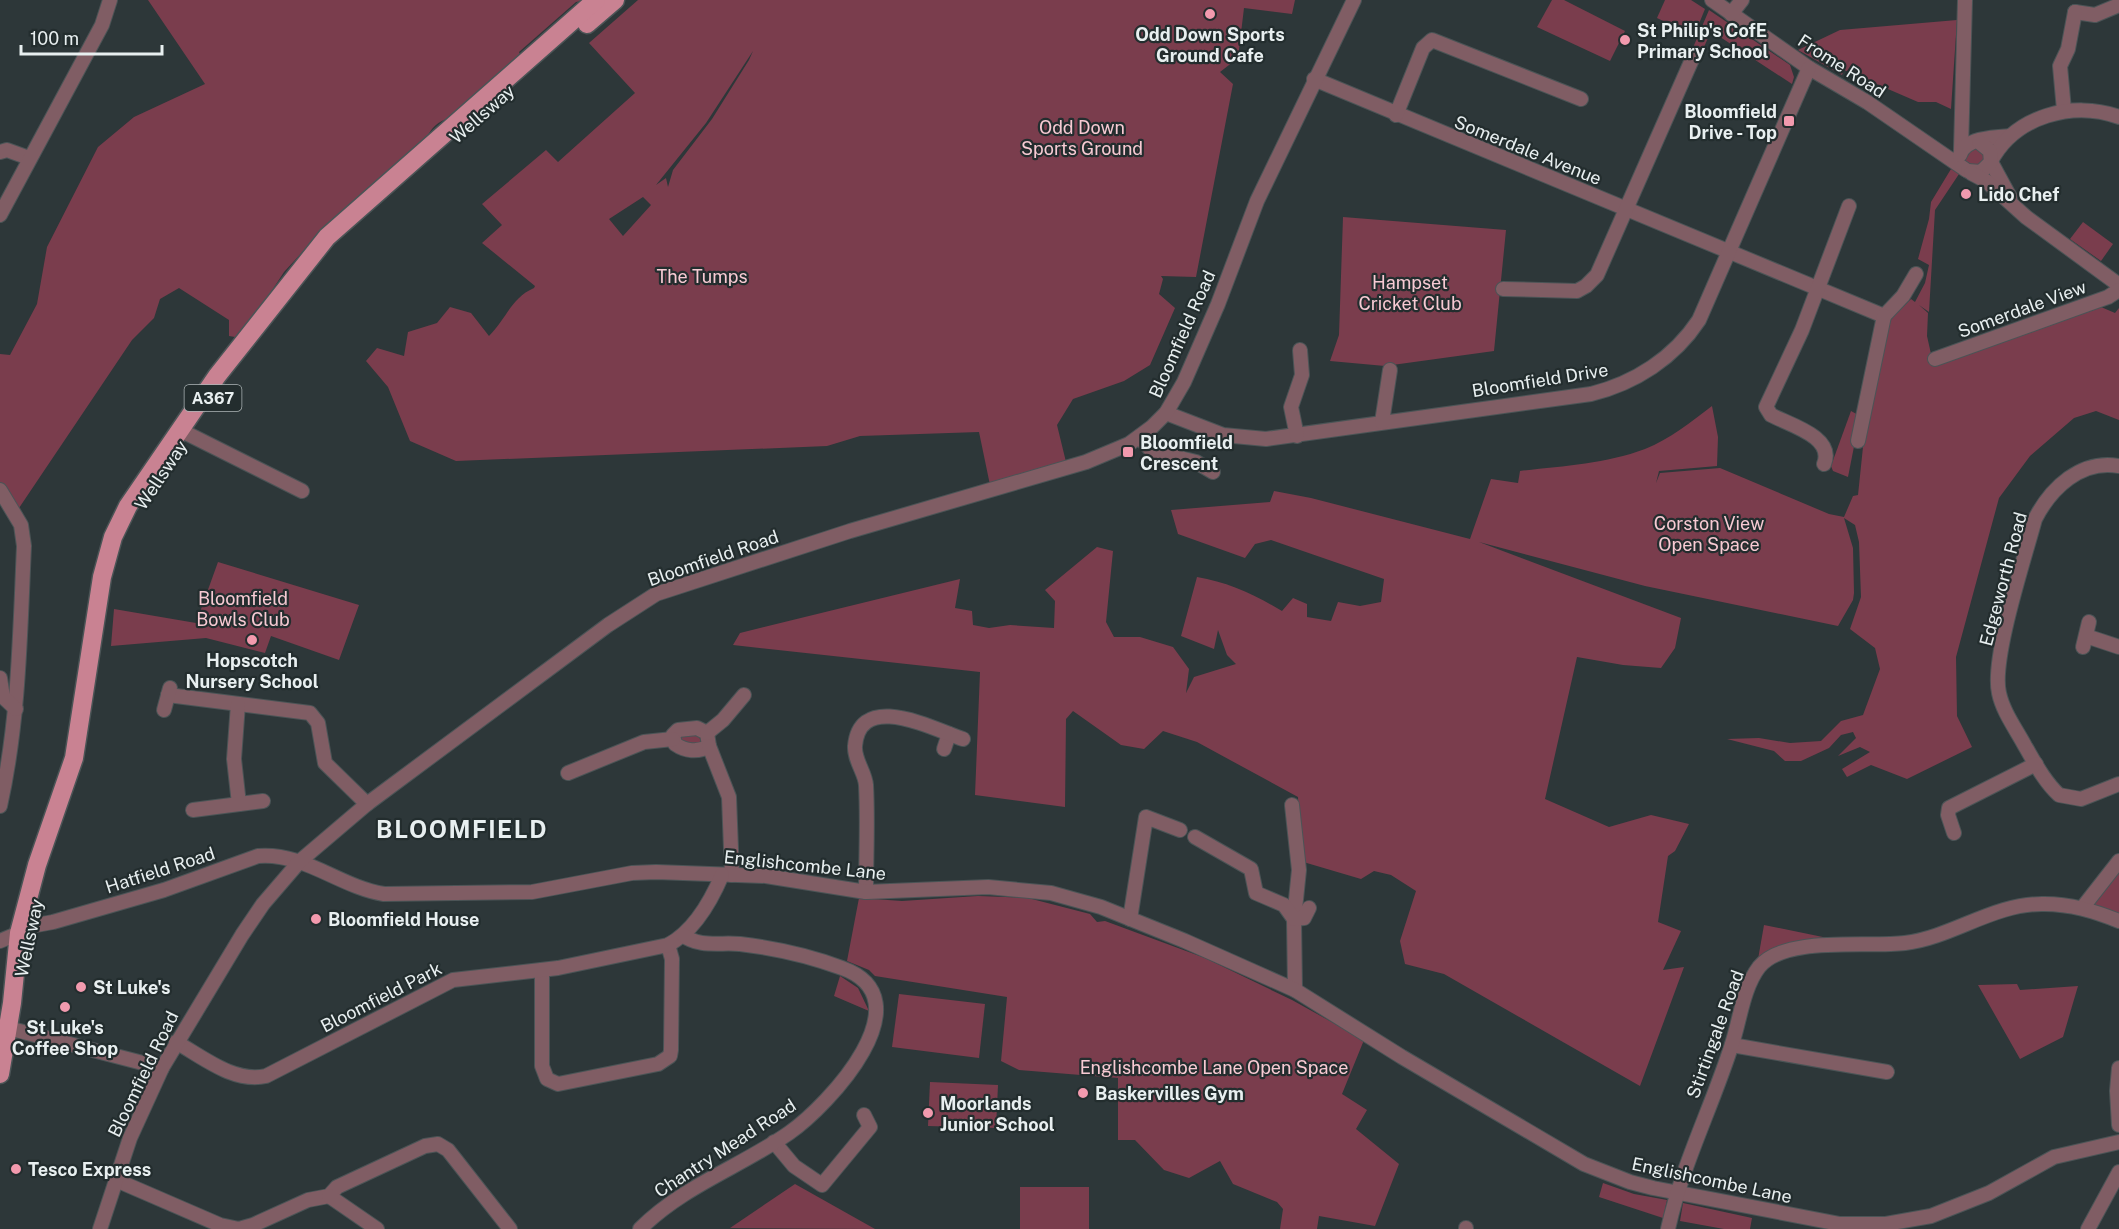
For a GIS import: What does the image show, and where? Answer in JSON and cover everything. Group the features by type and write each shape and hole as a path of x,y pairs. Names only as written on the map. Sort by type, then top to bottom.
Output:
{"main road":[{"name":"Wellsway","path":"0,1074 37,865 74,758 97,603 113,537 134,496 217,376 327,237 596,0"},
{"name":"Wellsway","path":"25,930 88,742 108,592 122,540 137,510 279,306 333,245 615,0"}],"street":[{"path":"0,215 102,25 110,0"},
{"name":"Bloomfield Road","path":"100,1229 130,1138 162,1068 263,903 300,861 367,804 608,625 656,594 850,531 1078,465 1114,452 1139,438 1166,413 1184,382 1218,304 1257,201 1354,0"},
{"name":"Frome Road","path":"1712,0 1809,68 1986,181 2026,217"},
{"path":"1731,14 1742,0"},
{"path":"1965,0 1960,162 1969,171 1985,170 2010,136"},
{"path":"2064,110 2060,66 2068,49 2076,12 2068,0"},
{"path":"2076,12 2096,15 2119,5"},
{"path":"1396,115 1422,48 1432,40 1581,99"},
{"path":"1503,289 1562,292 1586,286 1597,275 1694,55"},
{"name":"Bloomfield Drive","path":"1166,413 1209,431 1266,440 1591,394 1614,388 1638,377 1667,356 1691,332 1729,252 1809,68"},
{"name":"Somerdale Avenue","path":"1314,80 1884,316"},
{"path":"1961,152 1967,144 2010,136 2043,117 2064,110 2096,110 2119,117"},
{"path":"1960,114 1977,142 1987,147 1991,161 2011,199 2026,217 2119,285"},
{"name":"Frome Road","path":"1923,140 1944,150 1961,152"},
{"path":"0,152 7,150 29,158"},
{"path":"1824,464 1828,454 1826,447 1818,440 1771,415 1766,407 1818,289 1849,206"},
{"path":"1858,441 1884,316 1903,296 1916,274"},
{"name":"Somerdale View","path":"1935,359 2108,297 2119,290"},
{"path":"1297,436 1291,407 1302,375 1300,350"},
{"path":"1382,422 1390,370"},
{"path":"188,434 302,491"},
{"path":"1139,438 1152,451 1196,462 1213,472"},
{"name":"Edgeworth Road","path":"2119,466 2103,465 2075,474 2049,495 2035,519 1998,669 1999,694 2008,716 2050,787 2059,795 2071,799 2093,796 2119,784"},
{"path":"0,490 16,514 24,534 15,708 5,757 0,806"},
{"path":"2089,622 2084,642 2119,647"},
{"path":"0,678 3,697 15,708"},
{"path":"164,710 169,692 238,704 304,710 314,716 320,730 325,763 367,804"},
{"path":"673,739 675,744 686,750 697,750 708,740 744,695"},
{"path":"238,704 234,759 239,804"},
{"path":"866,892 866,785 855,748 858,732 867,721 879,715 894,716 963,739"},
{"path":"673,739 678,730 697,728 708,740 729,797 727,875"},
{"path":"944,749 949,734"},
{"path":"568,773 644,742 673,739"},
{"path":"1954,833 1948,815 1949,808 2036,764"},
{"path":"193,810 263,801"},
{"path":"1292,805 1299,870 1294,919 1295,990"},
{"path":"1130,919 1146,817 1180,830"},
{"path":"1196,837 1251,869 1256,893 1284,905 1294,919"},
{"name":"Hatfield Road","path":"0,941 25,930 164,890 258,856 279,856 300,861"},
{"name":"Englishcombe Lane","path":"300,861 363,889 384,894 498,895 559,888 632,873 766,876 866,892 988,887 1029,890 1080,900 1295,990 1402,1057 1584,1164 1630,1182 1840,1224 1886,1224 1931,1216 1989,1193 2054,1157 2119,1142"},
{"path":"2084,907 2119,861"},
{"name":"Bloomfield Park","path":"176,1042 231,1073 256,1079 275,1073 440,985 467,976 542,970 668,945 683,935 708,905 727,875"},
{"name":"Stirtingale Road","path":"1668,1229 1676,1192 1732,1045 1752,980 1763,964 1780,954 1819,946 1917,941 2015,907 2043,904 2084,907 2119,921"},
{"path":"1294,919 1304,918 1309,908"},
{"name":"Chantry Mead Road","path":"645,1227 699,1184 774,1142 810,1116 845,1077 876,1024 875,997 862,979 841,968 760,948 695,942 683,935"},
{"path":"542,970 542,1066 547,1079 558,1084 658,1064 669,1056 671,1050 672,959 668,945"},
{"path":"8,1028 162,1068"},
{"path":"1732,1045 1887,1072"},
{"path":"2119,1068 2117,1091 2119,1125"},
{"path":"774,1142 794,1166 822,1185 870,1127 864,1115"},
{"path":"116,1180 220,1225 239,1229 308,1200 329,1196 337,1187 425,1146 438,1144 448,1150 510,1229"},
{"path":"2088,1229 2119,1172"},
{"path":"329,1196 344,1204 377,1229"}],"green space":[{"path":"148,0 586,0 576,2 519,52 521,57 450,118 435,126 426,139 334,219 284,272 241,338 229,336 229,320 179,288 160,299 154,318 132,340 19,508 0,484 0,354 10,355 37,304 47,247 98,147 134,117 205,84"},
{"path":"638,0 1295,0 1292,14 1244,8 1238,58 1220,72 1233,84 1196,277 1161,276 1163,279 1159,294 1175,308 1150,365 1124,381 1073,399 1057,425 1066,462 990,485 979,432 860,436 827,446 456,461 410,441 388,387 366,361 377,348 404,356 408,332 437,323 450,307 471,313 489,336 514,303 534,288 535,286 482,243 502,225 482,204 546,150 558,162 635,93 589,43","holes":["753,51 712,119 673,170 668,187 666,178 656,185 706,123","643,197 651,205 623,236 609,219"]},
{"path":"1552,0 1564,0 1625,31 1610,61 1537,27"},
{"path":"1665,0 1691,0 1705,9 1694,36 1657,18"},
{"path":"1709,10 1790,65 1794,77 1792,84 1711,31 1701,54 1692,50"},
{"path":"1957,20 1951,109 1936,102 1918,102 1844,70 1842,75 1798,50 1840,30"},
{"path":"1970,148 1982,149 1985,158 1976,167 1965,161"},
{"name":"Corston View Open Space","path":"1951,169 1959,174 1935,210 1929,312 1919,305 1928,313 1927,336 1933,363 2101,307 2115,313 2119,308 2119,420 2096,411 2074,418 2030,456 1999,498 1956,657 1957,716 1972,747 1907,779 1871,765 1847,777 1842,769 1870,752 1860,747 1838,756 1856,738 1853,732 1841,735 1829,748 1801,761 1785,761 1774,751 1727,739 1759,738 1790,743 1821,741 1841,721 1863,715 1880,669 1875,648 1850,629 1861,597 1859,542 1855,525 1844,518 1853,548 1854,593 1853,600 1838,626 1645,586 1479,542 1681,618 1675,648 1661,668 1623,665 1577,657 1545,799 1609,827 1651,815 1689,824 1675,851 1668,856 1658,922 1681,931 1663,970 1684,967 1640,1086 1444,974 1405,964 1400,941 1416,891 1391,875 1374,871 1361,879 1300,861 1298,797 1197,742 1163,731 1144,749 1121,745 1073,711 1066,719 1065,807 975,795 980,672 733,645 740,633 960,579 955,608 972,611 973,625 989,628 1010,625 1054,628 1055,601 1045,590 1097,547 1113,551 1106,622 1114,637 1140,637 1173,647 1189,669 1186,693 1194,677 1236,664 1227,655 1218,630 1214,649 1181,636 1197,577 1241,590 1282,611 1293,598 1307,604 1307,617 1331,621 1338,602 1360,606 1381,602 1384,579 1271,540 1255,544 1245,558 1178,534 1171,510 1270,502 1274,491 1311,498 1470,539 1491,479 1518,483 1520,471 1583,464 1630,454 1663,440 1712,406 1718,437 1717,466 1659,471 1656,483 1660,473 1720,468 1829,514 1844,517 1853,496 1858,495 1863,447 1884,326 1911,299 1915,302 1925,283 1929,265 1918,259 1929,219 1931,202"},
{"name":"Hampset Cricket Club","path":"1343,217 1506,230 1494,351 1385,366 1330,361 1339,335"},
{"path":"2083,222 2113,244 2101,261 2070,239"},
{"path":"1851,411 1860,416 1848,477 1833,471 1831,466"},
{"name":"Bloomfield Bowls Club","path":"218,562 359,605 339,660 271,636 265,653 206,638 111,646 114,609 196,623"},
{"path":"697,734 702,742 684,747 679,736"},
{"path":"2119,872 2119,916 2090,905"},
{"name":"Englishcombe Lane Open Space","path":"978,896 1028,898 1090,914 1097,922 1105,921 1205,958 1292,1000 1364,1040 1342,1094 1367,1110 1356,1129 1399,1164 1375,1226 1319,1216 1317,1229 1280,1229 1283,1209 1277,1202 1233,1184 1220,1161 1189,1178 1164,1170 1135,1140 1118,1140 1118,1078 1019,1070 1001,1061 1007,997 875,976 869,970 847,961 859,898 902,901"},
{"path":"1764,925 1847,942 1757,965"},
{"path":"840,976 858,988 869,1011 834,996"},
{"path":"2017,984 2020,990 2078,986 2063,1037 2020,1059 1978,985"},
{"path":"899,994 985,1004 979,1058 892,1047"},
{"path":"930,1082 998,1085 996,1128 928,1126"},
{"path":"1603,1183 1634,1194 1667,1200 1663,1218 1599,1197"},
{"path":"795,1184 875,1229 730,1228"},
{"path":"1020,1187 1089,1187 1089,1229 1020,1229"},
{"path":"1683,1203 1752,1218 1750,1229 1724,1229 1680,1221"}],"place":[{"name":"Odd Down Sports Ground Cafe","path":"1210,14"},
{"name":"St Philip's CofE Primary School","path":"1625,40"},
{"name":"Bloomfield Drive - Top","path":"1789,121"},
{"name":"Lido Chef","path":"1966,194"},
{"name":"Bloomfield Crescent","path":"1128,452"},
{"name":"Hopscotch Nursery School","path":"252,640"},
{"name":"Bloomfield House","path":"316,919"},
{"name":"St Luke's","path":"81,987"},
{"name":"St Luke's Coffee Shop","path":"65,1007"},
{"name":"Baskervilles Gym","path":"1083,1093"},
{"name":"Moorlands Junior School","path":"928,1113"},
{"name":"Tesco Express","path":"16,1169"}],"district":[{"name":"BLOOMFIELD","path":"462,829"}],"park label":[{"name":"Odd Down Sports Ground","path":"1082,137"},
{"name":"The Tumps","path":"702,276"}]}
